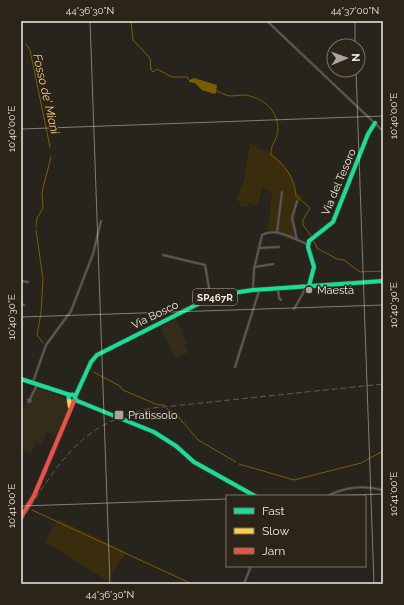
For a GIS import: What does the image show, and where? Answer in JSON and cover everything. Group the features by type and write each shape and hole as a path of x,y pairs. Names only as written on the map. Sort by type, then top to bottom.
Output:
{"main road":[{"name":"Via del Tesoro","path":"308,245 315,235 333,222 368,134 375,123"},
{"path":"308,245 314,268 308,286"},
{"name":"Via Bosco","path":"72,398 80,387 91,362 101,352 211,299 235,292 259,289 383,281"},
{"path":"21,379 72,398 154,432 176,446 194,462 253,495"},
{"path":"21,517 34,496 70,410 72,398"}],"street":[{"path":"267,21 383,131"},
{"path":"277,232 282,192"},
{"path":"297,201 292,218 297,240"},
{"path":"30,399 46,345 71,311 77,297 93,254 101,221"},
{"path":"253,290 258,248 262,235 271,231 277,232 308,245"},
{"path":"258,248 279,247"},
{"path":"163,255 205,265 211,299"},
{"path":"255,267 273,264"},
{"path":"21,281 28,282"},
{"path":"294,309 308,286"},
{"path":"278,288 279,298 281,300"},
{"path":"235,367 259,289"},
{"path":"329,495 343,489 357,486 383,490"},
{"path":"244,584 252,567"}],"shaded area":[{"path":"194,78 217,85 216,93 214,94 202,90 195,83 189,82 189,80"},
{"path":"250,143 259,149 272,153 282,162 291,175 296,192 304,197 298,205 295,214 295,224 298,234 294,241 268,230 272,193 263,187 257,206 249,203 247,207 240,206 240,202 236,200 244,180"},
{"path":"176,320 184,332 183,333 187,343 185,344 188,352 176,359 160,327"},
{"path":"34,387 65,398 69,407 57,436 47,432 42,444 36,442 31,453 21,449 21,413"},
{"path":"58,519 126,552 108,581 45,542"}],"waterway":[{"path":"131,21 133,40 150,58 151,70 153,72 157,69 172,77 187,77 189,80"},
{"name":"Fosso de' Miani","path":"26,44 30,50 50,147"},
{"path":"217,91 229,96 251,96 263,102 273,111 278,124 278,131 271,155 281,163 288,172 294,183 296,196 310,208 303,220 303,225 312,237"},
{"name":"Fosso de' Miani","path":"36,227 37,218 43,208 42,192 51,157"},
{"name":"Fosso de' Miani","path":"36,230 43,279 41,313 37,335 43,343"},
{"path":"313,239 317,248 337,259 344,260 360,272 383,271"},
{"name":"Fosso de' Miani","path":"93,372 120,386 123,390 158,405 165,405"},
{"name":"Fosso de' Miani","path":"166,408 176,414 198,440 236,462"},
{"name":"Fosso de' Miani","path":"239,464 294,480 361,463 383,451"},
{"path":"32,510 192,584"}],"railway":[{"path":"21,521 47,481 74,448 89,434 107,423 128,414 153,408 383,384"}],"traffic: fast":[{"path":"309,286 314,267 308,247 309,241 333,222 368,134 375,123"},
{"path":"75,397 91,362 97,355 200,303 226,294 253,290 383,281"},
{"path":"21,379 70,395"},
{"path":"72,394 75,395 76,398 75,401 72,402 69,401 68,398 69,395 72,394"},
{"path":"75,400 154,432 176,446 194,462 253,495"}],"traffic: slow":[{"path":"69,401 70,407"}],"traffic: jam":[{"path":"21,517 34,496 74,401"}],"place":[{"name":"Maestà","path":"309,290"},
{"name":"Pratissolo","path":"119,415"}]}
